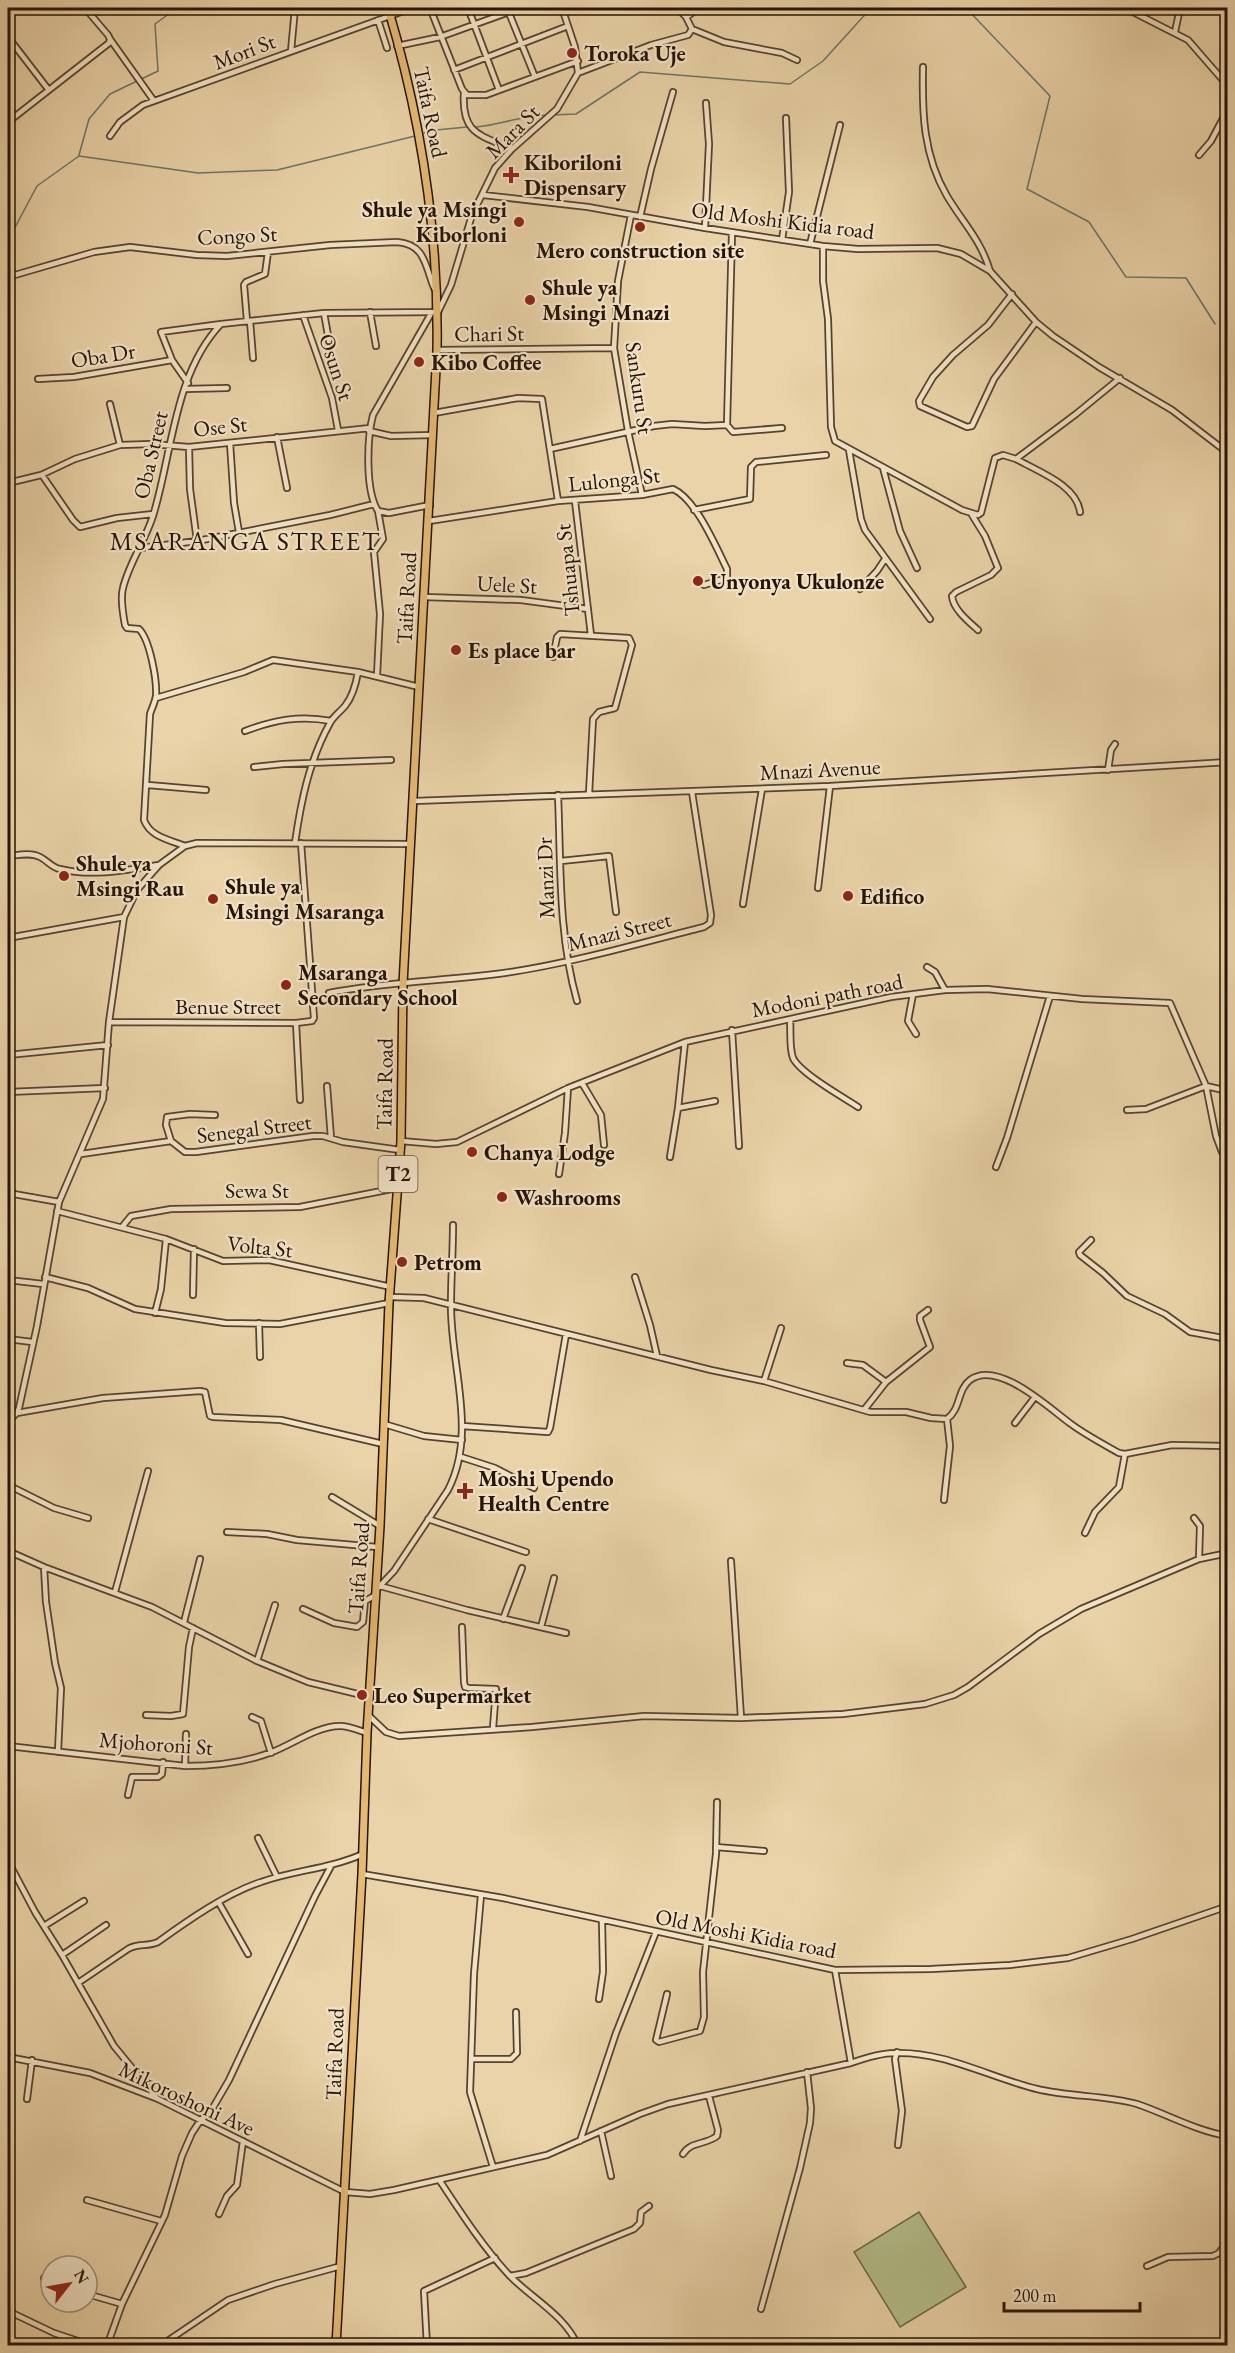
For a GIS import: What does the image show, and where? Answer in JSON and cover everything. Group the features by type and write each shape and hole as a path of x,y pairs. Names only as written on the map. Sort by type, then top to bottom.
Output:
{"highway":[{"name":"Taifa Road","path":"336,2346 363,1874 367,1733 380,1526 390,1300 401,1141 403,984 437,350 435,312 438,297 429,193 410,93 389,11"}],"street":[{"path":"85,8 140,79 154,101"},
{"path":"291,51 295,8"},
{"name":"Mori St","path":"110,136 120,122 143,105 378,20 389,11 412,8"},
{"path":"430,8 464,92 466,115 476,134 512,149"},
{"path":"468,8 499,90"},
{"path":"397,46 440,37 508,10 520,8"},
{"name":"Mara St","path":"374,504 368,461 369,430 373,415 382,396 452,285 472,215 495,168 512,149 550,116 578,73 578,61 561,8"},
{"path":"677,8 686,17 692,29 724,42 782,53 797,60"},
{"path":"686,17 700,8"},
{"path":"1125,8 1174,32 1195,46 1227,86"},
{"path":"1174,32 1180,8"},
{"path":"508,10 535,77"},
{"path":"378,20 387,48"},
{"path":"454,70 568,26"},
{"path":"578,73 651,45 688,35 692,29"},
{"path":"8,37 48,89"},
{"path":"8,122 106,46 110,39"},
{"path":"464,92 467,95 477,96 578,61"},
{"path":"923,67 922,116 926,141 941,184 982,248 990,271"},
{"path":"640,217 673,92"},
{"path":"705,228 709,144 706,103"},
{"path":"1199,155 1211,141 1227,109"},
{"path":"782,240 789,192 786,118"},
{"path":"810,244 840,125"},
{"name":"Old Moshi Kidia road","path":"483,195 588,207 732,233 823,246 947,249 975,260 990,271 1036,322 1066,346 1172,410 1227,453"},
{"name":"Sankuru St","path":"631,215 618,281 614,348 642,495"},
{"path":"732,233 728,429 733,432 782,428"},
{"name":"Congo St","path":"8,277 94,252 130,247 207,256 228,256 330,245 407,243 422,254 438,297"},
{"path":"823,246 831,427 836,441 972,515 981,513 995,458 1003,454 1068,489 1079,501 1080,512"},
{"path":"253,358 244,285 265,274 268,252"},
{"path":"1012,294 988,325 953,355 933,377 919,401 920,406 967,427 972,426 994,379 1036,322"},
{"path":"370,312 375,346"},
{"path":"221,324 324,313 435,312"},
{"path":"324,313 329,341"},
{"name":"Osun St","path":"303,315 332,398 338,430"},
{"name":"Oba Dr","path":"188,383 172,360 161,332 221,324"},
{"name":"Oba Street","path":"185,846 154,834 144,820 148,785 150,714 156,698 153,670 145,636 139,629 128,628 124,619 122,590 153,514 178,407 207,341 221,324"},
{"name":"Chari St","path":"437,350 614,348"},
{"name":"Oba Dr","path":"38,379 74,377 172,360"},
{"path":"1016,459 1120,378"},
{"path":"185,389 227,388"},
{"path":"434,413 519,398 542,399 558,501"},
{"path":"110,404 120,445"},
{"path":"550,449 628,431 672,424 727,425"},
{"name":"Ose St","path":"8,483 42,475 75,459 120,445 151,444 189,447 338,430 369,430 391,436 433,435"},
{"path":"277,437 287,488"},
{"path":"230,443 234,503 239,532"},
{"path":"189,447 190,489 197,541"},
{"path":"849,450 861,519 870,540 930,619"},
{"path":"694,510 750,499 751,467 756,462 826,454"},
{"path":"883,468 900,531 917,568"},
{"path":"42,475 80,527 117,518 153,514"},
{"name":"Lulonga St","path":"429,521 558,501 642,495 673,489 694,510 728,575 724,580 704,585"},
{"name":"Tshuapa St","path":"575,501 591,635"},
{"path":"140,548 197,541 374,504 378,511 382,539 374,552 380,614 377,676"},
{"path":"378,511 389,513 430,505"},
{"path":"972,515 985,536 998,568 997,572 956,592 952,600 966,620 978,630"},
{"path":"860,589 885,559"},
{"name":"Uele St","path":"424,597 521,600 588,609"},
{"path":"553,657 557,637 560,634 629,639 633,645 615,708 599,712 594,719 589,762 589,794"},
{"path":"156,698 244,672 273,660 358,672 419,687"},
{"path":"298,843 303,792 312,762 331,721 347,704 355,689 358,672"},
{"path":"245,731 285,719 316,718 331,721"},
{"path":"1108,770 1111,750 1115,744"},
{"path":"254,767 312,762 391,760"},
{"name":"Mnazi Avenue","path":"414,801 830,786 1227,762"},
{"path":"148,785 206,790"},
{"path":"818,888 830,786"},
{"path":"743,904 762,789"},
{"name":"Mnazi Street","path":"328,993 368,985 403,984 512,972 704,927 710,923 711,915 692,792"},
{"name":"Manzi Dr","path":"558,795 562,926 566,961 577,1001"},
{"path":"18,1413 58,1202 81,1154 103,1099 109,1022 124,917 137,891 159,865 185,846 217,842 411,844"},
{"name":"Benue Street","path":"109,1022 307,1023 314,1018 298,843"},
{"path":"8,855 30,854 39,856 54,868 98,873 159,865"},
{"path":"561,861 609,856 616,912"},
{"path":"8,938 124,917"},
{"path":"927,968 935,972 945,990"},
{"name":"Modoni path road","path":"401,1141 436,1144 457,1142 568,1088 685,1042 891,997 945,990 987,989 1050,996 1170,1003 1206,1086"},
{"path":"913,994 908,1021 916,1034"},
{"path":"996,1167 1050,996"},
{"path":"790,1020 795,1060 827,1087 858,1107"},
{"path":"296,1023 300,1100"},
{"path":"732,1030 739,1146"},
{"path":"670,1157 685,1042"},
{"path":"8,1055 108,1045"},
{"path":"582,1083 601,1115 604,1144"},
{"path":"327,1086 331,1138"},
{"path":"1206,1086 1216,1136 1222,1152"},
{"path":"1127,1110 1146,1109 1206,1086 1227,1091"},
{"path":"8,1092 105,1088"},
{"path":"559,1174 566,1133 568,1088"},
{"path":"678,1108 715,1101"},
{"path":"171,1141 166,1125 167,1117 190,1114 215,1115"},
{"name":"Senegal Street","path":"81,1154 171,1141 185,1152 313,1136 400,1150"},
{"name":"Sewa St","path":"122,1227 131,1216 171,1209 300,1207 397,1188"},
{"path":"8,1193 58,1202"},
{"name":"Volta St","path":"57,1211 166,1239 223,1262 269,1260 391,1287"},
{"path":"303,1609 333,1623 357,1627 363,1622 365,1601 404,1557 455,1476 461,1458 462,1426 451,1304 453,1225"},
{"path":"155,1312 161,1289 166,1239"},
{"path":"1090,1240 1079,1252 1080,1255 1103,1273 1119,1290 1139,1303 1165,1314 1190,1332 1227,1339"},
{"path":"193,1296 194,1249"},
{"path":"45,1277 88,1288 135,1309 225,1323 289,1323 390,1300 424,1298 764,1381 876,1413 906,1412 947,1419 958,1408 964,1388 970,1380 979,1376 1000,1378 1023,1388 1072,1425 1108,1447 1125,1454 1172,1445 1227,1446"},
{"path":"635,1277 657,1356"},
{"path":"8,1280 43,1284"},
{"path":"864,1410 886,1382 930,1347 920,1320 920,1316 928,1310"},
{"path":"259,1323 260,1357"},
{"path":"764,1381 781,1328"},
{"path":"462,1426 543,1434 548,1432 558,1395 566,1334"},
{"path":"8,1339 32,1342"},
{"path":"847,1363 863,1365 886,1382"},
{"path":"8,1421 18,1413 103,1398 200,1391 205,1392 207,1396 208,1411 213,1418 281,1420 383,1444"},
{"path":"1015,1423 1035,1397"},
{"path":"944,1500 950,1446 947,1419"},
{"path":"384,1424 424,1436 462,1440"},
{"path":"1085,1533 1095,1512 1119,1487 1125,1454"},
{"path":"461,1458 495,1468 534,1488"},
{"path":"115,1592 148,1471"},
{"path":"8,1485 54,1508 88,1518"},
{"path":"332,1497 380,1526"},
{"path":"1194,1518 1200,1526 1200,1559"},
{"path":"428,1519 526,1551"},
{"path":"227,1532 267,1534 297,1540 378,1547"},
{"path":"8,1551 44,1567 115,1592 184,1622 257,1661 308,1682 370,1697"},
{"path":"368,1715 392,1735 532,1727 644,1716 741,1718 843,1714 907,1707 954,1695 1038,1634 1081,1609 1200,1559 1227,1553"},
{"path":"184,1622 200,1559"},
{"path":"731,1562 741,1718"},
{"path":"44,1567 46,1602 61,1688 58,1752"},
{"path":"504,1619 522,1568"},
{"path":"541,1627 554,1578"},
{"path":"376,1591 566,1633"},
{"path":"257,1661 275,1605"},
{"path":"462,1627 465,1687 496,1689 493,1728"},
{"path":"146,1715 179,1716 183,1714 193,1628"},
{"path":"252,1717 261,1721 271,1753"},
{"name":"Mjohoroni St","path":"8,1746 185,1766 224,1764 271,1753 327,1728 348,1727 367,1733"},
{"path":"185,1766 186,1734"},
{"path":"128,1795 132,1777 158,1777 162,1774 163,1762"},
{"path":"667,1994 656,2040 665,2041 700,2031 704,2017 703,1972 708,1942 716,1848 717,1802"},
{"path":"258,1838 276,1877"},
{"path":"716,1848 764,1851"},
{"path":"78,1983 128,1948 135,1945 150,1946 158,1942 219,1903 258,1883 331,1866 363,1854"},
{"path":"8,1861 119,2054 130,2063 158,2099"},
{"path":"107,2346 122,2304 165,2215 182,2156 200,2121 211,2111 230,2080 331,1866"},
{"name":"Old Moshi Kidia road","path":"363,1874 481,1895 835,1970 1010,1965 1068,1958 1132,1939 1227,1906"},
{"path":"481,1895 474,1974 470,2092 493,2167"},
{"path":"44,1926 84,1901"},
{"path":"219,1903 248,1954"},
{"path":"599,1999 603,1971 602,1921"},
{"path":"62,1954 106,1925"},
{"path":"580,2141 616,2033 656,1932"},
{"path":"835,1970 851,2063"},
{"path":"471,2059 511,2059 515,2057 517,2053 516,2012"},
{"path":"345,2192 370,2194 440,2181 547,2155 668,2104 851,2063 876,2054 897,2052 944,2060 1037,2089 1128,2102 1170,2115 1208,2132 1227,2136"},
{"path":"897,2052 895,2059 902,2110 898,2145"},
{"name":"Mikoroshoni Ave","path":"8,2057 90,2073 158,2099 345,2192"},
{"path":"27,2099 32,2060"},
{"path":"761,2309 795,2187 810,2122 811,2108 807,2072"},
{"path":"683,2154 690,2145 711,2140 717,2136 718,2130 709,2096"},
{"path":"601,2131 611,2176"},
{"path":"219,2214 227,2196 237,2185 243,2142"},
{"path":"440,2181 465,2219 510,2276 545,2306 565,2327 578,2346"},
{"path":"87,2200 161,2221"},
{"path":"510,2276 526,2273 634,2229 640,2223 641,2212 649,2206"},
{"path":"1147,2266 1168,2257 1213,2256 1219,2253 1227,2241"},
{"path":"427,2346 424,2291 495,2258"},
{"path":"160,2346 228,2300 341,2266"},
{"path":"99,2297 122,2304"},
{"path":"8,2311 54,2332 93,2346"}],"green space":[{"path":"919,2212 966,2287 900,2327 854,2252"}],"waterway":[{"path":"79,155 89,119 110,94 158,71 155,24 177,8"},
{"path":"552,115 576,114 640,72 790,84 823,61 871,8"},
{"path":"966,8 1050,96 1027,189 1089,222 1126,277 1186,278 1215,324"},
{"path":"476,127 548,115"},
{"path":"424,133 467,127"},
{"path":"8,235 12,233 37,186 79,156 198,173 277,170 415,136"}],"place":[{"name":"Toroka Uje","path":"572,53"},
{"name":"Kiboriloni Dispensary","path":"511,175"},
{"name":"Shule ya Msingi Kiborloni","path":"519,222"},
{"name":"Mero construction site","path":"640,227"},
{"name":"Shule ya Msingi Mnazi","path":"530,300"},
{"name":"Kibo Coffee","path":"419,362"},
{"name":"Unyonya Ukulonze","path":"698,581"},
{"name":"Es place bar","path":"456,650"},
{"name":"Shule ya Msingi Rau","path":"64,876"},
{"name":"Edifico","path":"848,896"},
{"name":"Shule ya Msingi Msaranga","path":"213,899"},
{"name":"Msaranga Secondary School","path":"286,985"},
{"name":"Chanya Lodge","path":"472,1152"},
{"name":"Washrooms","path":"502,1197"},
{"name":"Petrom","path":"402,1262"},
{"name":"Moshi Upendo Health Centre","path":"465,1491"},
{"name":"Leo Supermarket","path":"362,1695"}],"district":[{"name":"MSARANGA STREET","path":"245,541"}]}
